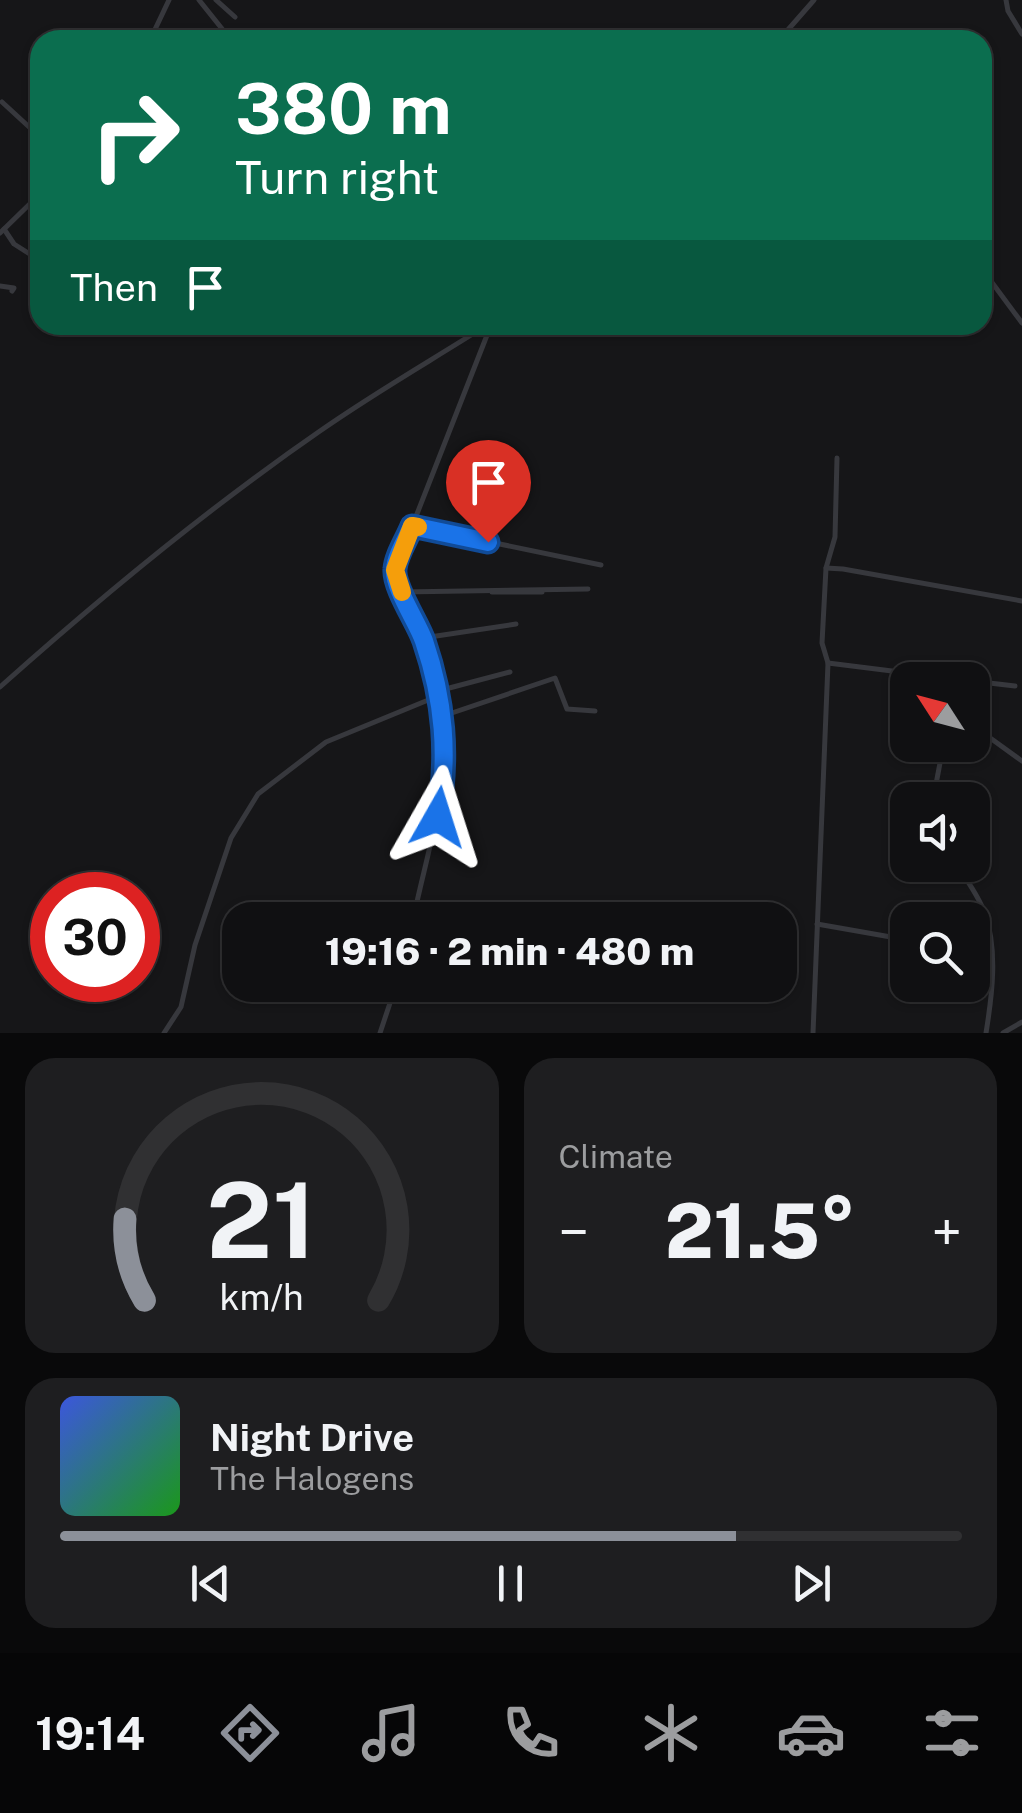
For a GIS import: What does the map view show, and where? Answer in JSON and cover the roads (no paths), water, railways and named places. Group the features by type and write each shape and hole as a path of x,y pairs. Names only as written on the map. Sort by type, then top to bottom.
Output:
{"street":[{"path":"155,30 169,0"},
{"path":"199,0 222,30"},
{"path":"216,0 235,17"},
{"path":"788,30 814,0"},
{"path":"1006,0 1022,34"},
{"path":"2,102 30,128"},
{"path":"30,204 2,231 30,254"},
{"path":"992,282 1022,323"},
{"path":"0,286 14,288 12,291"},
{"path":"0,687 108,591 269,467 473,335"},
{"path":"418,902 441,799 443,716 423,638 395,570 485,335"},
{"path":"812,1033 828,663 822,644 826,568 834,538 837,458"},
{"path":"412,526 601,565"},
{"path":"826,568 1022,601"},
{"path":"403,594 588,589"},
{"path":"403,594 542,592"},
{"path":"423,638 516,624"},
{"path":"828,663 890,671"},
{"path":"164,1033 181,1007 194,945 232,838 258,794 326,742 438,693 510,672"},
{"path":"443,716 555,678 568,709 595,712"},
{"path":"990,683 1015,686"},
{"path":"990,737 1022,761"},
{"path":"967,882 984,912 992,951 986,1033"},
{"path":"817,924 890,937"},
{"path":"380,1033 390,1002"},
{"path":"1003,1033 1022,1022"}]}
